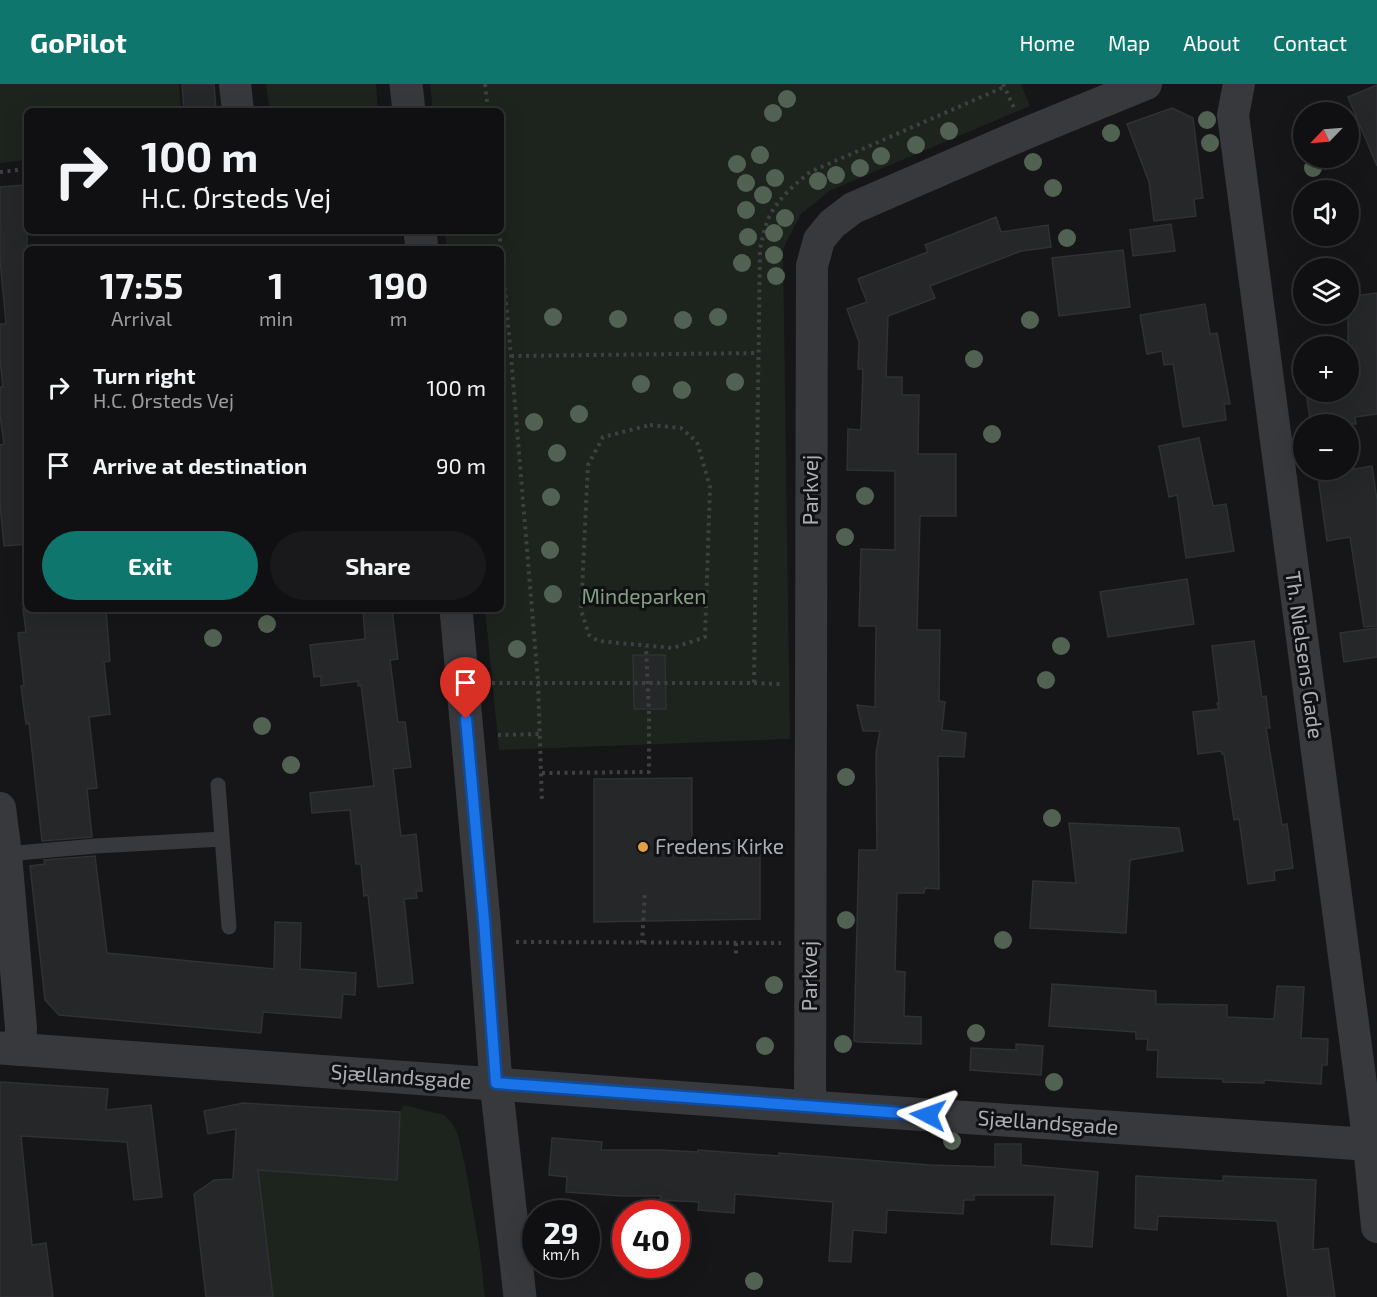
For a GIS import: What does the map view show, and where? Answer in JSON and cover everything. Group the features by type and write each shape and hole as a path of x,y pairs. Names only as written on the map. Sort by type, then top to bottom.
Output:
{"street":[{"path":"236,84 238,108"},
{"path":"406,84 409,108"},
{"name":"Parkvej","path":"810,1107 812,266 819,240 832,224 853,208 1146,84"},
{"name":"Th. Nielsens Gade","path":"1239,84 1233,115 1373,1145 1377,1227"},
{"path":"456,612 496,1083 520,1297"},
{"path":"0,808 21,1028 10,1049"},
{"name":"Sjællandsgade","path":"10,1049 1373,1145"}],"lane":[{"path":"218,785 229,927"},
{"path":"6,854 222,839"}],"path":[{"path":"485,84 488,108"},
{"path":"485,683 754,683 760,248 769,217 790,188 810,172 1004,87"},
{"path":"0,172 24,169"},
{"path":"504,281 538,682 543,803"},
{"path":"511,356 758,353"},
{"path":"650,424 681,428 697,442 710,487 705,637 673,648 646,646 598,641 589,635 581,610 588,465 603,437 650,424"},
{"path":"541,773 649,772 646,646"},
{"path":"491,735 540,734"},
{"path":"642,943 645,891"},
{"path":"514,942 810,943"},
{"path":"736,942 736,955"}],"green space":[{"path":"0,84 179,84 181,108 24,108 24,160 0,163"},
{"path":"266,84 376,84 378,108 270,108"},
{"name":"Mindeparken","path":"430,84 1021,84 1030,106 831,190 801,214 783,249 790,739 499,750 485,612 504,612 504,246 447,246 445,234 504,234 504,108 433,108"},
{"path":"404,1105 444,1115 452,1123 458,1135 480,1252 485,1297 273,1297 254,1170 397,1179 400,1112"}],"building":[{"path":"182,84 214,84 216,108 184,108"},
{"path":"1377,85 1377,166 1359,123 1359,102 1350,102 1348,97"},
{"path":"1172,108 1193,118 1203,198 1194,199 1196,216 1154,221 1149,182 1127,124"},
{"path":"23,185 24,234 27,234 27,246 24,246 24,544 4,546 0,504 0,445 4,444 0,415 0,387 3,387 0,324 6,324 0,259 0,187"},
{"path":"996,217 1001,232 1048,225 1051,247 1021,251 930,286 935,298 888,316 886,377 902,377 902,395 919,395 918,454 956,454 956,516 920,516 917,630 940,630 939,701 945,702 942,730 966,733 964,757 938,756 939,889 925,888 924,893 897,893 895,971 905,972 904,1016 921,1017 921,1044 858,1042 854,1041 859,850 877,850 876,753 880,731 863,731 857,705 875,707 876,626 859,626 861,549 895,550 895,471 847,470 848,429 861,430 863,369 858,369 859,342 847,309 867,302 858,279 928,252 925,245"},
{"path":"1171,224 1175,251 1133,256 1130,230"},
{"path":"1123,250 1130,307 1059,316 1052,258"},
{"path":"1377,293 1377,414 1359,416 1359,414 1309,414 1307,402 1359,402 1359,336 1348,336 1348,324 1359,324 1359,295"},
{"path":"1205,304 1210,334 1217,333 1230,404 1224,404 1226,420 1183,427 1173,364 1164,365 1162,351 1147,354 1140,315"},
{"path":"1199,438 1213,506 1226,504 1234,551 1186,558 1177,495 1169,497 1159,446"},
{"path":"1372,466 1377,500 1377,626 1364,627 1350,537 1327,541 1318,480 1359,480 1359,468"},
{"path":"1187,579 1194,624 1108,637 1100,592"},
{"path":"23,609 24,612 106,612 110,661 104,662 110,714 89,717 97,788 87,789 92,837 42,841 29,723 26,724 21,686 24,686 18,633 26,632"},
{"path":"363,612 392,612 398,659 390,660 398,722 405,722 411,767 393,769 401,836 416,834 422,891 416,891 417,898 404,899 413,983 378,987 368,895 364,896 361,864 356,864 350,810 312,813 310,793 374,786 361,685 358,686 358,681 321,686 321,676 314,677 310,645 365,639"},
{"path":"1377,628 1377,657 1344,662 1340,633"},
{"path":"1254,641 1262,697 1266,696 1270,728 1266,728 1282,825 1287,824 1293,868 1274,871 1275,880 1248,884 1239,819 1234,820 1224,754 1221,751 1198,754 1193,712 1219,709 1212,646"},
{"path":"633,655 665,655 666,709 634,709"},
{"name":"Fredens Kirke","path":"692,778 692,841 760,841 760,919 594,922 594,779"},
{"path":"1069,823 1179,828 1183,851 1130,860 1126,933 1030,928 1033,881 1076,883"},
{"path":"95,856 107,953 274,969 275,922 301,923 300,969 356,973 355,995 343,994 341,1018 263,1012 261,1033 59,1015 45,1000 30,866 45,864 44,860"},
{"path":"1052,984 1156,991 1156,1004 1227,1005 1227,1017 1274,1019 1277,986 1304,987 1301,1038 1328,1039 1327,1065 1322,1065 1321,1084 1264,1080 1264,1083 1223,1082 1223,1079 1157,1077 1158,1050 1147,1050 1148,1039 1136,1039 1136,1032 1049,1026"},
{"path":"1016,1044 1043,1046 1041,1075 970,1070 971,1048 1016,1050"},
{"path":"0,1082 108,1089 106,1110 151,1105 162,1197 134,1200 127,1142 21,1136 32,1245 46,1243 53,1297 0,1297"},
{"path":"243,1103 400,1112 397,1180 258,1170 273,1297 206,1297 194,1194 214,1180 233,1179 236,1129 208,1134 204,1111"},
{"path":"552,1138 602,1142 601,1150 698,1152 698,1150 779,1156 779,1153 930,1165 995,1167 995,1144 1021,1144 1021,1165 1098,1172 1092,1247 1051,1244 1055,1195 974,1195 974,1200 964,1200 963,1214 887,1210 886,1233 853,1230 851,1262 829,1261 833,1202 735,1194 734,1213 698,1210 699,1202 660,1200 661,1196 566,1192 567,1177 549,1175"},
{"path":"1136,1176 1223,1181 1223,1176 1316,1180 1313,1250 1328,1248 1335,1297 1288,1297 1277,1221 1158,1216 1157,1230 1135,1228"}],"place":[{"name":"Fredens Kirke","path":"643,847"}],"route":[{"path":"466,719 496,1083 928,1115"}]}
